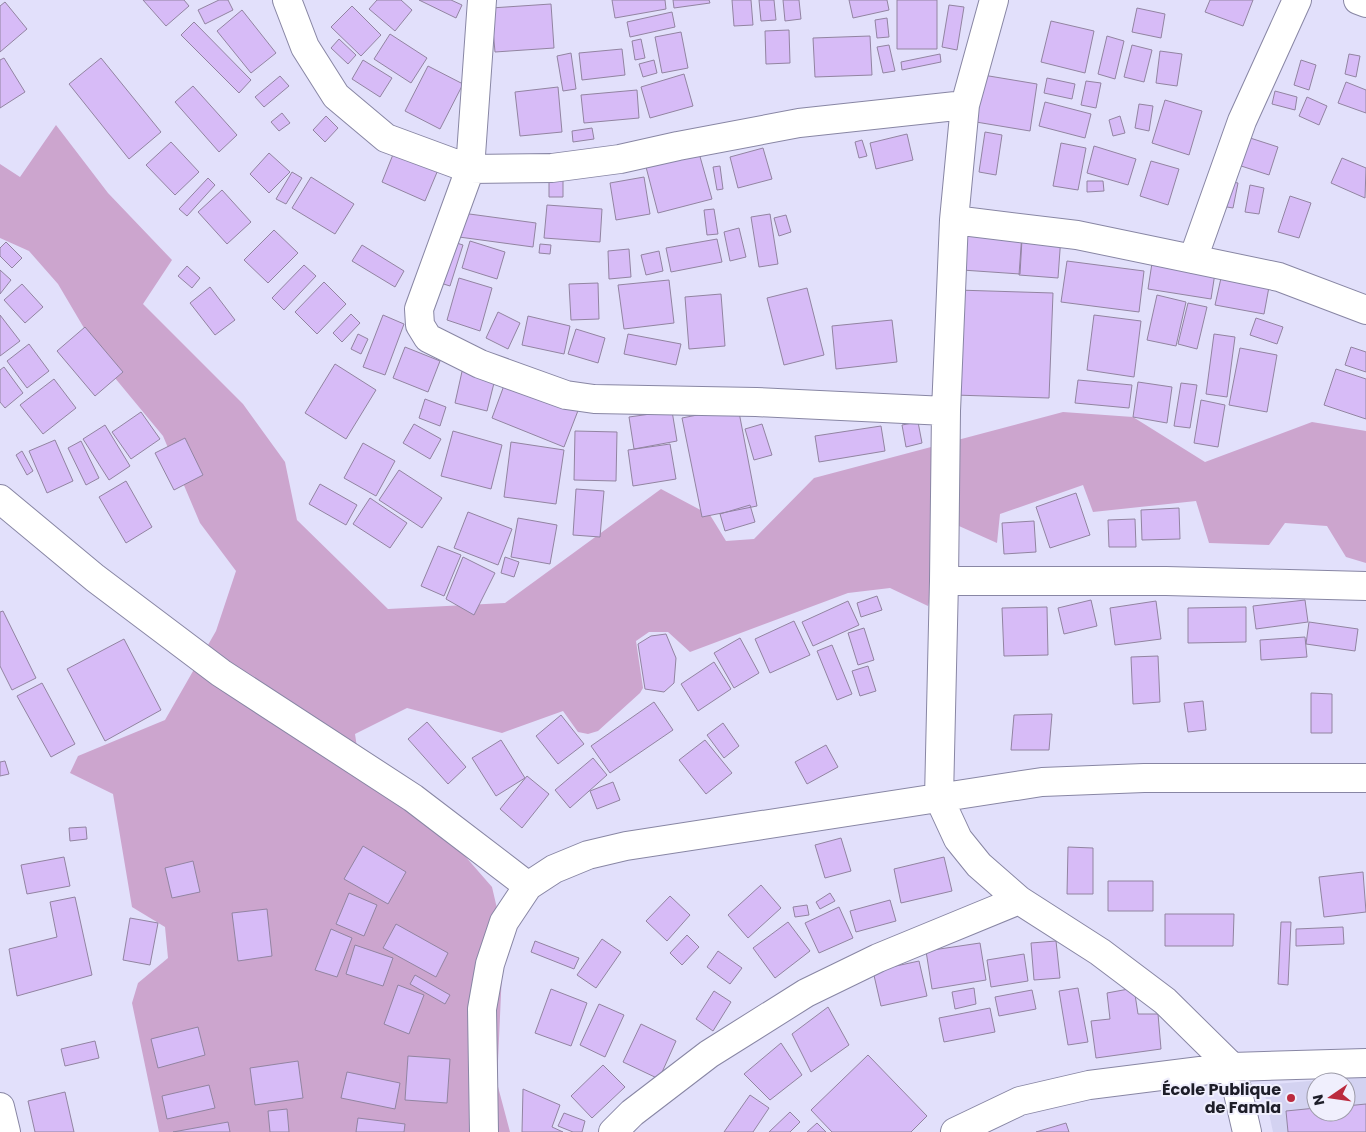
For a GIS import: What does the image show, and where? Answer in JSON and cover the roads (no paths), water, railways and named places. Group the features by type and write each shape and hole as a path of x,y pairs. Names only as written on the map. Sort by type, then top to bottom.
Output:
{"street":[{"path":"287,0 305,47 336,96 386,138 470,169 552,168 620,159 799,123 965,105"},
{"path":"482,0 470,169 419,309 420,325 428,338 480,364 566,395 594,400 756,402 946,411"},
{"path":"994,0 965,105 954,220 946,411 939,798 958,839 979,865 1019,900 1100,952 1165,1001 1232,1067 1248,1132"},
{"path":"1193,259 1242,121 1297,0"},
{"path":"1358,0 1366,3"},
{"path":"954,220 1077,235 1279,277 1366,310"},
{"path":"0,499 95,578 222,673 412,798 528,886"},
{"path":"944,580 1166,581 1366,586"},
{"path":"484,1132 482,1009 490,964 504,922 528,886 554,869 588,855 626,846 1042,782 1144,778 1366,778"},
{"path":"613,1132 632,1113 709,1054 806,993 878,958 1019,900"},
{"path":"954,1132 1020,1101 1089,1085 1232,1067 1366,1063"},
{"path":"0,1107 6,1132"}],"place":[{"name":"École Publique de Famla","path":"1291,1098"}]}
